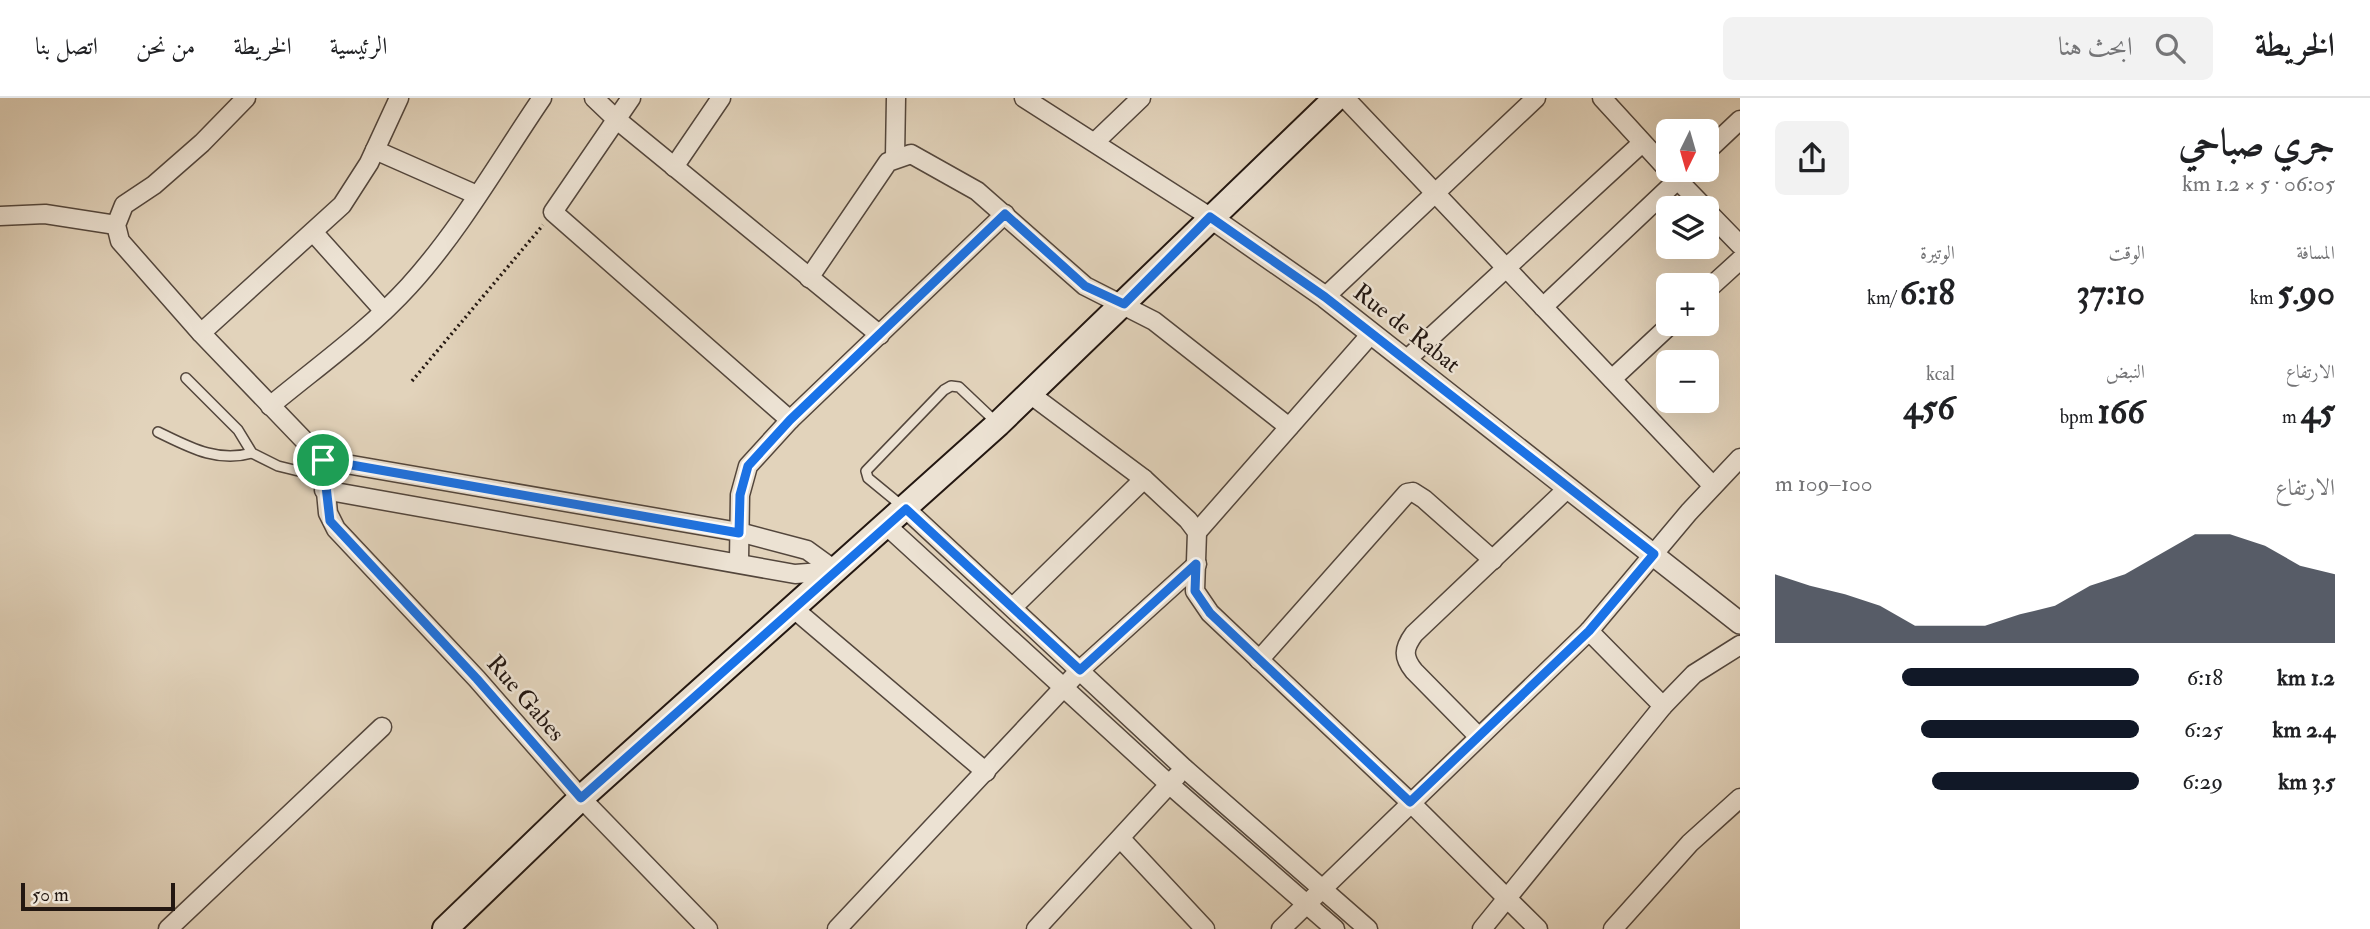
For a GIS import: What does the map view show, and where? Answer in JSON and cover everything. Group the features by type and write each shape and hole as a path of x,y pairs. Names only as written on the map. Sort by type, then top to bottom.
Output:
{"main road":[{"path":"445,929 581,798 998,424 1336,98"}],"street":[{"path":"246,98 202,143 154,185 124,205 116,225 127,252 270,405 323,476 795,574 836,571"},
{"path":"201,333 314,233 356,187 399,98"},
{"path":"270,405 384,311 410,285 477,195 542,98"},
{"path":"594,98 616,119 880,335"},
{"path":"631,98 553,212 790,420"},
{"path":"674,167 721,98"},
{"path":"895,98 895,157"},
{"name":"Rue de Rabat","path":"1024,98 1210,217 1325,297 1740,623"},
{"path":"1095,142 1140,98"},
{"path":"1345,98 1713,486"},
{"path":"1325,297 1536,98"},
{"path":"1602,98 1656,155"},
{"path":"1719,140 1740,120"},
{"path":"1405,361 1642,143"},
{"path":"375,150 477,195"},
{"path":"809,278 888,162 895,157 911,154 977,191 1085,286 1154,321 1289,427"},
{"path":"1544,307 1665,182"},
{"path":"1683,182 1695,196"},
{"path":"0,216 46,214 116,225"},
{"path":"739,561 743,478 748,466 790,420 1005,214"},
{"path":"1719,223 1740,245"},
{"path":"314,233 384,311"},
{"path":"1719,279 1740,260"},
{"path":"1371,334 1197,532 1194,586 1200,600 1259,660 1410,802 1538,929"},
{"path":"1612,379 1658,336"},
{"path":"1030,394 1144,479 1197,532"},
{"path":"1281,929 1589,631 1740,458"},
{"path":"323,476 739,533 807,550 836,571"},
{"name":"Rue Gabes","path":"323,476 330,521 477,679 581,798 708,929"},
{"path":"1013,607 1144,479"},
{"path":"1478,736 1414,671 1406,660 1404,651 1414,634 1569,488"},
{"path":"1259,660 1407,493 1413,492 1424,499 1493,560"},
{"path":"906,509 1184,768 1368,929"},
{"path":"887,526 1170,785 1335,929"},
{"path":"837,929 1063,687 1196,564"},
{"path":"794,609 986,772"},
{"path":"1589,631 1663,706"},
{"path":"1482,929 1663,706 1694,674 1740,645"},
{"path":"168,929 382,727"},
{"path":"1036,929 1184,768"},
{"path":"1613,929 1690,843 1740,798"},
{"path":"1121,839 1205,929"}],"lane":[{"path":"186,378 239,430 252,453 278,466 323,476"},
{"path":"906,509 868,478 866,471 944,390 951,386 959,387 998,424"},
{"path":"158,432 200,453 235,458 252,453"}],"path":[{"path":"412,381 510,267 553,212"}],"route":[{"path":"1005,214 1085,286 1124,304 1210,217 1325,297 1654,554 1589,631 1410,802 1210,613 1195,591 1196,564 1080,670 906,509 581,798 477,679 330,521 323,460 508,490 739,533 743,478 757,455 790,420 1005,214"}]}
